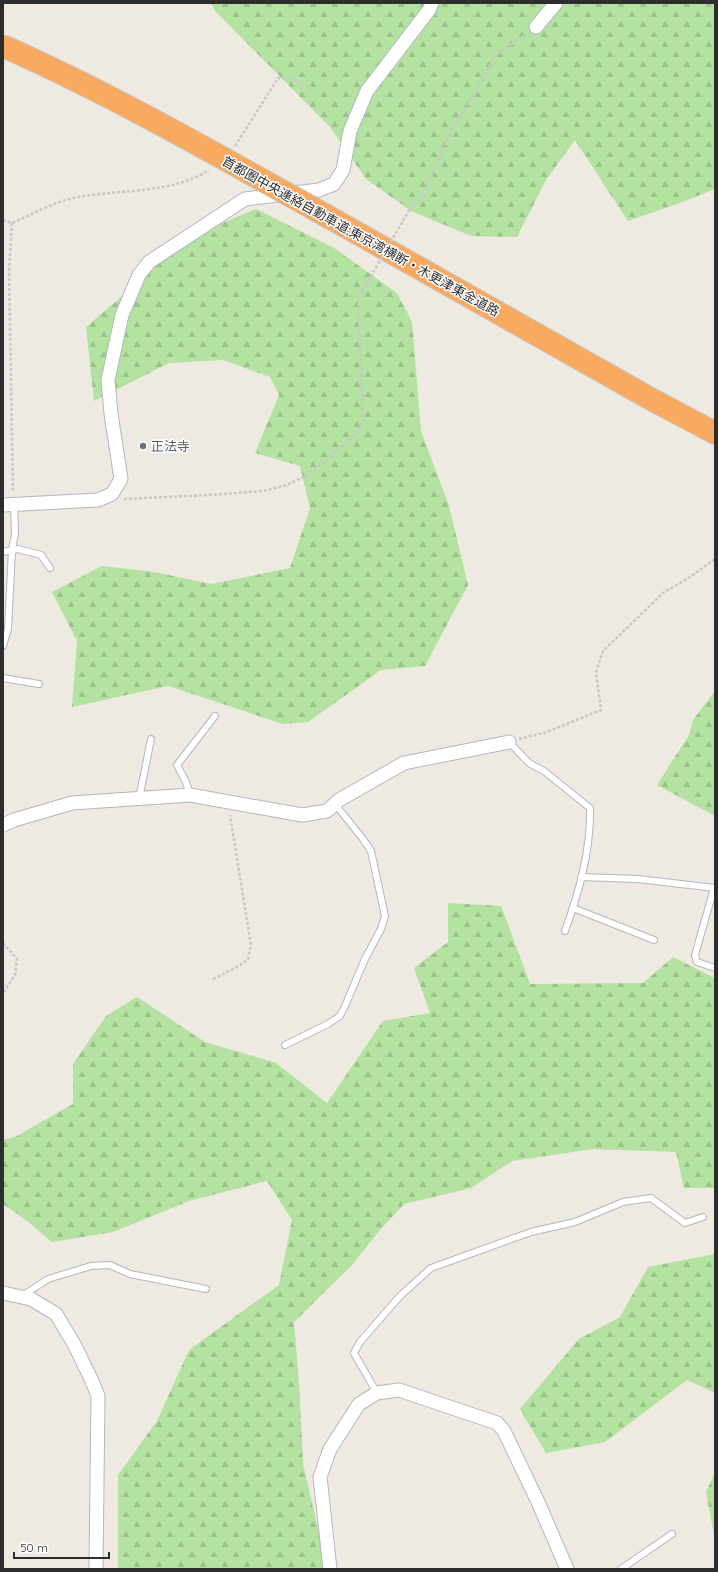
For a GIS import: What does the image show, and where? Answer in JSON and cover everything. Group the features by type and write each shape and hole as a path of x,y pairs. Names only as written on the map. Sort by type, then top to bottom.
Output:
{"highway":[{"name":"首都圏中央連絡自動車道;東京湾横断・木更津東金道路","path":"3,46 35,60 124,105 343,225 649,398 715,433"}],"street":[{"path":"8,505 98,500 112,494 121,479 111,414 108,380 122,315 139,275 149,262 245,199 319,190 334,184 343,170 350,131 367,91 429,10 432,3"},
{"path":"536,27 556,3"},
{"path":"3,825 14,820 72,803 190,795 302,816 326,811 339,800 404,763 509,742"},
{"path":"3,1293 31,1299 56,1314 74,1344 98,1396 96,1569"},
{"path":"330,1569 320,1477 330,1449 359,1404 377,1394 399,1390 497,1423 504,1431 538,1502 567,1569"}],"lane":[{"path":"3,646 8,629 12,550 15,533 8,505"},
{"path":"3,552 18,549 41,555 50,568"},
{"path":"3,678 39,684"},
{"path":"190,795 186,782 177,765 215,716"},
{"path":"140,798 151,739"},
{"path":"509,742 529,763 544,771 590,808 590,822 581,877 566,931"},
{"path":"285,1045 328,1024 340,1016 365,959 381,929 385,916 371,851 364,839 334,804"},
{"path":"581,877 638,879 715,888 695,955 697,962 715,968"},
{"path":"573,908 654,940"},
{"path":"377,1394 354,1353 360,1342 400,1296 431,1268 531,1232 574,1222 623,1202 651,1198 685,1223 703,1217"},
{"path":"21,1296 48,1279 91,1266 110,1265 130,1274 206,1289"},
{"path":"621,1569 672,1534"}],"path":[{"path":"98,500 263,491 288,485 305,476 358,432 363,422 358,298 413,203 418,204 435,170 449,136 496,55 536,27"},
{"path":"230,151 235,146 278,78 291,79 312,88"},
{"path":"3,220 12,223 68,200 160,187 197,178 214,167"},
{"path":"8,505 9,270 12,223"},
{"path":"509,742 547,732 601,710 596,672 604,651 663,593 690,577 715,559"},
{"path":"213,979 239,966 248,959 251,945 228,802"},
{"path":"3,943 16,959 15,975 3,993"}],"green space":[{"path":"211,3 715,3 715,189 628,221 575,140 546,180 517,237 471,236 411,211 366,179 330,127 215,11"},
{"path":"256,209 334,248 397,293 412,322 421,431 449,506 468,585 425,666 381,670 308,722 283,724 168,686 72,707 77,641 52,592 102,566 154,572 211,584 290,568 310,508 300,466 255,453 279,395 270,377 223,360 169,363 94,401 86,327 140,281 167,246"},
{"path":"715,691 715,816 657,785 689,735 693,720"},
{"path":"448,903 501,906 530,984 643,983 673,957 715,978 715,1188 684,1188 676,1152 593,1149 512,1161 471,1188 404,1204 380,1230 352,1265 294,1322 303,1464 326,1563 323,1569 118,1569 118,1475 157,1421 189,1350 279,1285 292,1220 267,1181 189,1201 113,1232 52,1242 27,1221 3,1204 3,1140 15,1137 73,1104 73,1064 106,1016 137,997 205,1042 276,1063 327,1103 383,1021 430,1013 414,968 448,942"},
{"path":"715,1254 715,1393 687,1380 605,1442 546,1453 520,1409 579,1339 620,1317 648,1267"},
{"path":"715,1472 715,1540 706,1492"}],"place":[{"name":"正法寺","path":"143,446"}]}
